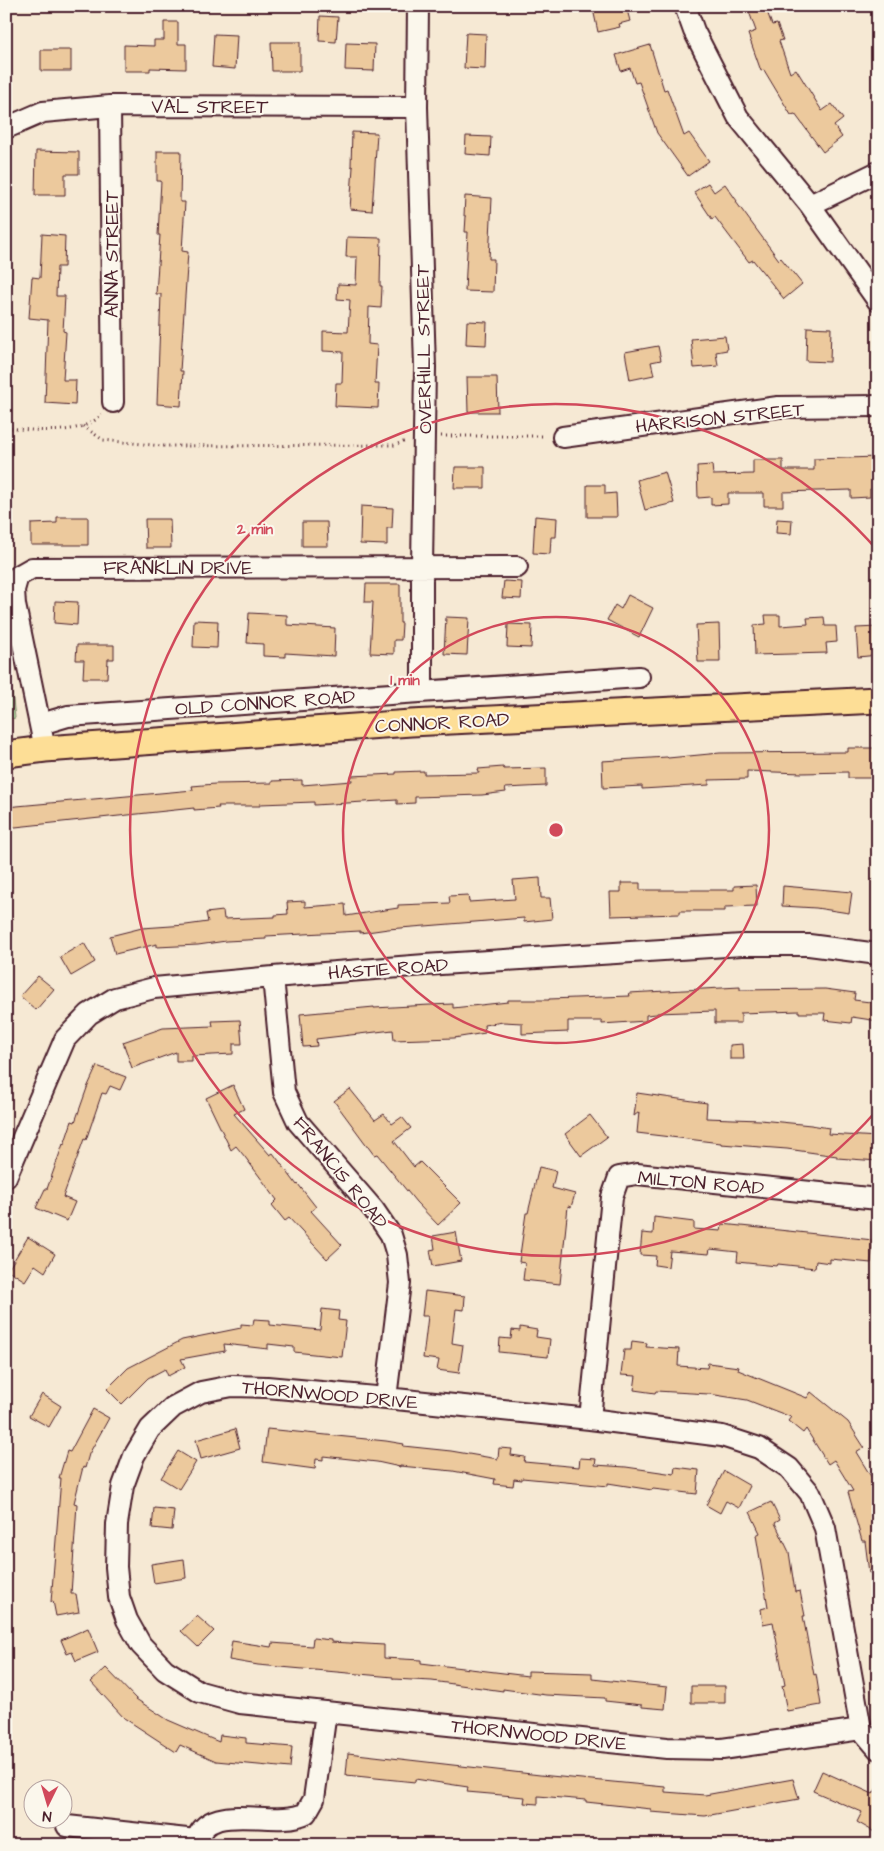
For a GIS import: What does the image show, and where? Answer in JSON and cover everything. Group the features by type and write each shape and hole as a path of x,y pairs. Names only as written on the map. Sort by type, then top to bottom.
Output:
{"main road":[{"name":"CONNOR ROAD","path":"6,754 45,749 411,723 878,700"}],"street":[{"name":"OVERHILL STREET","path":"418,6 417,107 425,367 422,691"},
{"path":"685,6 694,31 738,117 810,205 878,301"},
{"name":"VAL STREET","path":"6,128 43,112 110,106 417,107"},
{"name":"ANNA STREET","path":"110,106 112,402"},
{"path":"810,205 878,172"},
{"name":"HARRISON STREET","path":"563,437 778,407 878,406"},
{"name":"FRANKLIN DRIVE","path":"45,749 15,605 14,590 18,576 32,568 517,567"},
{"name":"OLD CONNOR ROAD","path":"41,724 68,716 639,677"},
{"name":"HASTIE ROAD","path":"6,1177 65,1039 90,1014 115,998 154,988 444,964 742,945 808,944 878,954"},
{"name":"FRANCIS ROAD","path":"274,977 284,1092 298,1122 374,1210 391,1235 397,1255 400,1283 386,1398"},
{"name":"MILTON ROAD","path":"590,1419 612,1197 619,1177 637,1174 878,1199"},
{"name":"THORNWOOD DRIVE","path":"232,1386 249,1387 386,1398 590,1419 722,1436 759,1448 789,1468 810,1493 825,1528 861,1729 722,1748 667,1748 240,1703 200,1692 165,1670 141,1645 127,1620 119,1597 116,1567 117,1524 124,1486 134,1456 150,1429 173,1407 201,1392 232,1386"},
{"path":"72,1827 196,1842 206,1825 218,1818 292,1818 306,1813 314,1799 326,1712"},
{"path":"861,1729 878,1749"}],"path":[{"path":"6,428 53,431 83,426 97,420 112,402"},
{"path":"83,426 103,440 162,446 394,445 424,436 563,437"}],"green space":[{"path":"6,638 15,718 6,720"}],"building":[{"path":"605,6 626,6 630,21 619,24 620,27 598,32 593,9"},
{"path":"747,6 765,6 772,25 777,24 783,40 779,41 790,73 796,69 822,111 832,104 843,119 834,126 842,137 823,152 795,114 791,115 764,70 761,71 748,34 756,31"},
{"path":"320,16 338,17 336,42 319,41"},
{"path":"164,22 178,22 178,44 186,44 186,69 150,68 150,71 124,71 124,45 154,46 154,40 164,40"},
{"path":"466,33 486,34 485,69 464,68"},
{"path":"214,34 237,35 235,69 212,67"},
{"path":"271,42 300,42 300,71 272,71"},
{"path":"346,43 375,44 374,71 345,70"},
{"path":"650,45 664,90 667,89 684,136 689,133 709,161 688,176 657,133 639,82 635,83 630,68 621,71 616,55"},
{"path":"41,50 71,50 71,71 41,71"},
{"path":"352,132 377,133 372,211 350,209 353,167 351,166"},
{"path":"466,136 491,137 490,156 465,154"},
{"path":"36,151 79,152 79,174 65,174 65,195 35,195"},
{"path":"157,151 181,151 180,202 185,202 182,251 188,252 180,371 183,371 181,406 157,404 161,294 156,294 161,181 157,181"},
{"path":"708,183 714,192 725,184 779,260 781,258 802,284 784,299 753,260 749,262 715,217 712,219 694,192"},
{"path":"465,196 492,198 489,259 494,259 493,292 465,291 468,232 465,232"},
{"path":"42,234 65,236 64,267 57,267 56,296 65,296 63,331 66,332 63,380 76,380 75,405 45,403 48,320 29,318 32,277 40,278"},
{"path":"347,237 381,238 381,308 369,307 368,344 377,345 375,384 379,384 378,408 335,406 336,383 342,383 343,352 323,351 323,331 348,332 350,300 337,299 338,284 356,285 357,257 346,257"},
{"path":"467,321 487,322 486,345 466,344"},
{"path":"807,327 831,328 830,362 806,361"},
{"path":"725,336 727,350 716,352 718,366 694,368 691,339"},
{"path":"658,346 661,360 651,362 654,375 630,380 625,352"},
{"path":"467,377 497,377 498,412 468,412"},
{"path":"878,457 878,489 870,489 870,497 851,498 851,490 783,492 783,506 764,506 764,493 728,493 728,504 711,505 711,497 698,498 697,466 712,465 713,475 753,474 753,460 783,460 783,470 814,470 814,459"},
{"path":"455,467 485,467 485,488 454,488"},
{"path":"665,472 674,503 645,510 637,480"},
{"path":"587,485 605,485 605,494 616,493 617,517 587,517"},
{"path":"361,506 393,508 392,528 387,528 387,545 360,544"},
{"path":"535,516 557,518 556,537 551,537 550,554 533,553"},
{"path":"57,517 88,517 88,545 31,545 31,524 57,523"},
{"path":"145,519 170,519 171,548 146,548"},
{"path":"777,519 792,520 791,534 776,533"},
{"path":"302,522 327,522 328,546 302,546"},
{"path":"504,581 522,582 521,599 502,598"},
{"path":"366,584 400,584 401,640 394,640 394,654 370,653 373,602 365,602"},
{"path":"628,595 653,608 639,637 607,620 615,605 621,609"},
{"path":"55,601 78,602 77,625 54,623"},
{"path":"249,613 287,615 287,625 335,628 334,656 285,653 285,657 263,656 263,644 247,643"},
{"path":"765,615 780,615 780,626 808,624 807,618 824,617 825,626 836,626 837,642 826,643 827,653 755,655 754,625 766,624"},
{"path":"446,617 469,618 467,655 444,654"},
{"path":"194,620 218,621 217,648 193,647"},
{"path":"508,624 532,625 531,648 507,647"},
{"path":"719,624 720,662 698,662 696,625"},
{"path":"878,627 878,655 858,657 856,628"},
{"path":"77,645 114,645 114,659 108,659 107,678 83,678 84,660 76,660"},
{"path":"848,748 876,748 876,778 848,778 848,772 747,771 747,779 709,780 709,785 642,789 642,786 603,788 602,761 720,753 848,752"},
{"path":"503,767 504,769 546,768 546,786 505,788 506,792 482,795 415,797 415,803 397,804 397,800 314,805 314,802 260,804 260,806 218,806 219,808 194,810 194,808 6,828 6,807 193,790 192,786 215,784 272,783 272,781 302,780 302,785 352,781 351,776 424,771 424,774 479,773 478,769"},
{"path":"540,878 541,898 550,898 552,919 524,922 524,918 360,933 360,931 266,936 266,939 226,941 198,945 157,947 157,944 115,954 110,936 142,928 208,922 206,913 223,911 224,919 275,917 275,915 288,914 287,902 305,901 305,907 345,904 346,916 398,908 398,905 450,903 449,896 468,895 469,902 515,899 513,880"},
{"path":"621,883 640,883 640,890 734,890 734,886 756,885 757,906 725,907 725,911 680,911 680,914 611,916 610,892 621,892"},
{"path":"783,886 852,892 849,913 816,908 782,906"},
{"path":"84,943 95,962 71,976 60,957"},
{"path":"38,976 54,989 36,1010 20,996"},
{"path":"740,987 740,990 825,989 855,993 854,1000 878,1003 878,1021 852,1017 851,1023 824,1020 825,1013 799,1013 799,1011 741,1013 741,1023 715,1023 715,1011 657,1013 646,1015 646,1021 602,1024 602,1021 568,1021 568,1032 522,1034 522,1023 503,1022 484,1025 485,1033 454,1038 394,1040 393,1030 316,1039 317,1046 303,1047 300,1014 374,1007 453,1004 453,1008 508,1002 508,1000 630,996 629,993"},
{"path":"240,1020 242,1044 233,1044 233,1054 192,1056 192,1061 176,1061 176,1052 132,1068 123,1042 163,1028 213,1026 212,1021"},
{"path":"743,1044 744,1059 730,1059 730,1045"},
{"path":"97,1066 126,1077 120,1090 110,1086 106,1094 102,1093 86,1140 84,1139 63,1197 75,1202 67,1221 36,1208 45,1189 47,1189 72,1121 75,1122"},
{"path":"233,1085 244,1109 234,1114 270,1155 273,1153 316,1207 311,1211 342,1245 327,1259 289,1218 285,1221 272,1205 277,1200 245,1157 236,1146 231,1150 206,1098"},
{"path":"350,1089 375,1120 384,1114 392,1124 402,1117 411,1128 394,1141 414,1167 420,1162 461,1203 438,1225 416,1202 377,1154 374,1155 334,1101"},
{"path":"637,1093 707,1103 706,1118 760,1120 811,1125 829,1128 828,1134 878,1137 878,1161 837,1158 837,1156 787,1149 721,1144 637,1133 639,1112 634,1116"},
{"path":"590,1115 607,1137 581,1156 565,1134"},
{"path":"539,1167 556,1171 552,1188 575,1194 571,1207 568,1206 560,1284 523,1280 525,1263 519,1262 526,1213 528,1213"},
{"path":"654,1217 694,1222 694,1229 721,1231 722,1224 873,1240 871,1263 830,1259 830,1263 816,1261 815,1268 778,1264 777,1266 737,1262 738,1252 710,1249 709,1254 670,1251 668,1267 655,1265 656,1256 640,1255 642,1233 653,1234"},
{"path":"456,1232 461,1261 433,1266 430,1250 435,1249 433,1236"},
{"path":"28,1237 55,1254 45,1272 35,1265 25,1281 8,1270"},
{"path":"425,1291 465,1296 464,1310 456,1309 452,1343 463,1345 459,1373 437,1370 439,1360 423,1358 428,1316 422,1316"},
{"path":"322,1309 339,1311 338,1320 346,1321 342,1357 294,1352 294,1347 268,1344 268,1349 224,1344 225,1351 181,1359 185,1367 168,1376 165,1369 148,1378 122,1404 107,1389 128,1368 182,1340 241,1328 241,1324 253,1325 254,1319 270,1320 270,1325 320,1330"},
{"path":"520,1327 537,1330 536,1337 550,1339 548,1357 499,1352 500,1338 511,1339 512,1330 520,1331"},
{"path":"632,1341 647,1343 646,1347 679,1349 678,1366 707,1368 708,1363 739,1367 738,1370 807,1398 811,1392 848,1422 864,1447 856,1452 878,1488 878,1572 869,1573 865,1541 862,1541 848,1492 853,1491 834,1460 828,1464 806,1429 803,1433 788,1421 791,1417 747,1400 709,1394 656,1391 655,1393 634,1390 636,1376 621,1375 624,1350 631,1350"},
{"path":"42,1394 61,1406 49,1427 29,1416"},
{"path":"93,1409 109,1418 89,1454 85,1468 83,1467 74,1503 77,1504 71,1594 76,1594 79,1612 56,1616 53,1601 51,1602 61,1478 59,1478 67,1451 70,1452"},
{"path":"235,1429 240,1448 201,1459 196,1440"},
{"path":"267,1429 386,1441 404,1444 403,1446 451,1451 498,1459 499,1448 512,1449 511,1455 525,1457 524,1462 579,1467 580,1458 596,1459 595,1465 626,1467 674,1474 675,1467 699,1470 697,1494 652,1490 608,1483 608,1486 522,1478 522,1480 514,1479 513,1486 494,1484 495,1479 453,1471 400,1467 377,1462 323,1456 323,1460 316,1459 315,1469 263,1462"},
{"path":"178,1451 196,1462 179,1489 161,1478"},
{"path":"724,1471 750,1486 739,1508 726,1501 720,1513 706,1505"},
{"path":"771,1502 780,1520 775,1523 789,1552 795,1592 800,1591 805,1616 803,1616 821,1705 787,1711 782,1686 785,1685 773,1622 763,1624 761,1609 768,1607 756,1535 760,1533 750,1512"},
{"path":"154,1508 174,1510 172,1530 152,1528"},
{"path":"184,1559 186,1578 154,1583 151,1564"},
{"path":"197,1616 214,1631 198,1647 181,1631"},
{"path":"88,1628 98,1652 76,1661 72,1652 67,1654 61,1640"},
{"path":"313,1638 331,1640 331,1642 384,1645 384,1658 421,1660 421,1663 528,1676 528,1671 592,1673 592,1679 667,1687 665,1709 605,1701 605,1698 546,1695 503,1689 503,1691 432,1681 393,1679 393,1677 258,1665 229,1660 232,1641 271,1647 272,1643 312,1646"},
{"path":"106,1668 136,1699 168,1720 219,1742 220,1735 246,1738 246,1743 292,1747 290,1768 216,1761 180,1745 176,1752 124,1718 91,1682"},
{"path":"691,1686 725,1686 725,1703 691,1703"},
{"path":"348,1753 665,1787 665,1792 705,1795 793,1779 799,1799 705,1816 650,1812 651,1809 586,1802 586,1800 538,1796 538,1804 524,1803 525,1797 467,1792 468,1787 415,1779 415,1782 346,1775"},
{"path":"822,1771 873,1794 878,1786 878,1834 857,1822 862,1812 813,1791"}]}
